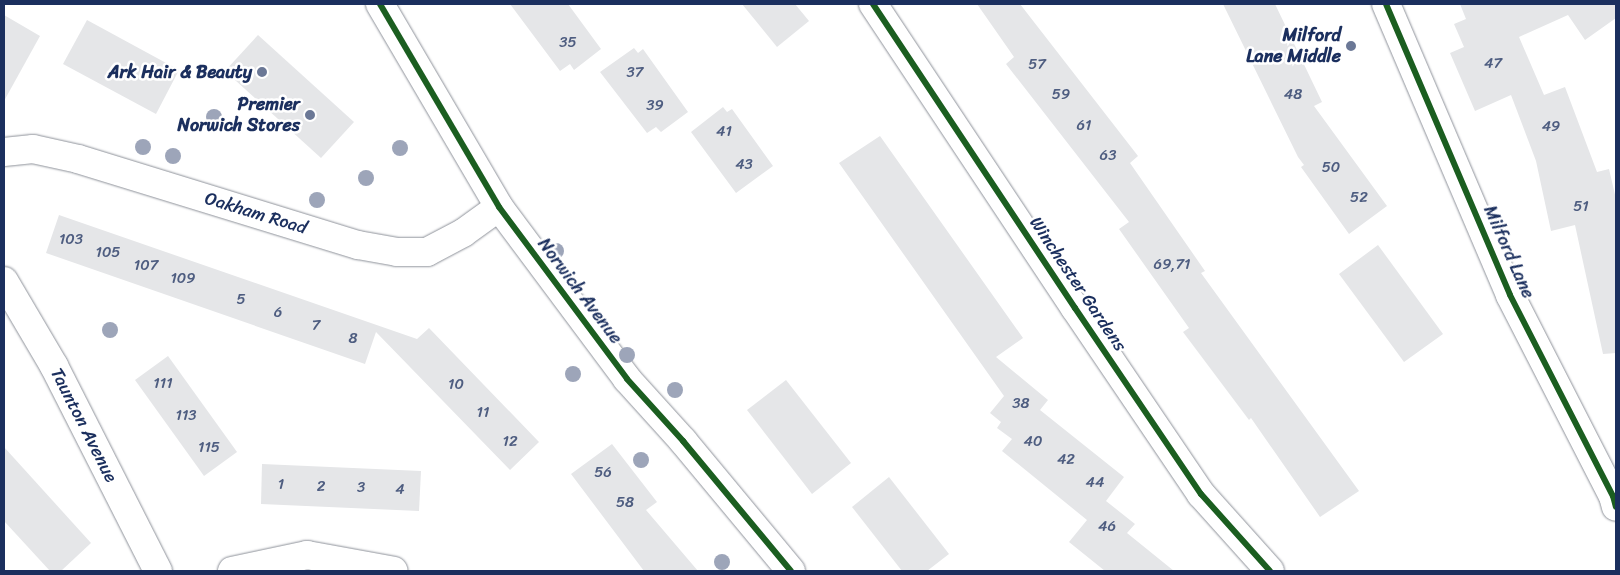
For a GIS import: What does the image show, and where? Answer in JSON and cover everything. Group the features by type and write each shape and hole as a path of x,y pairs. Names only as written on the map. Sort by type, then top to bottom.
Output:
{"street":[{"name":"Norwich Avenue","path":"380,4 499,207 627,379 683,441 791,571"},
{"name":"Winchester Gardens","path":"873,4 1074,308 1202,494 1270,571"},
{"name":"Milford Lane","path":"1386,4 1510,295 1613,496 1616,507"},
{"name":"Oakham Road","path":"4,152 33,149 78,159 358,245 397,252 427,252 463,233 499,207"},
{"name":"Taunton Avenue","path":"4,280 54,366 158,571"},
{"path":"232,571 307,555 394,571"}],"building":[{"path":"510,4 568,4 601,49 574,70 570,64 560,71"},
{"path":"742,4 795,4 809,21 777,47"},
{"path":"977,4 1020,4 1138,156 1130,163 1205,271 1201,273 1359,491 1320,517 1251,418 1249,420 1183,332 1189,328 1119,229 1129,222 1006,64 1014,57"},
{"path":"1223,4 1275,4 1322,102 1314,106 1387,206 1349,234 1301,167 1304,165 1298,157"},
{"path":"1460,4 1616,4 1616,18 1585,40 1568,15 1519,37 1544,95 1565,87 1597,172 1609,169 1616,199 1616,353 1603,354 1575,225 1551,231 1536,161 1511,95 1475,111 1450,53 1464,47 1454,24 1466,19"},
{"path":"4,15 40,36 4,101"},
{"path":"87,20 179,70 156,114 63,64"},
{"path":"258,35 354,122 321,158 225,71"},
{"path":"634,48 638,53 643,49 688,112 661,132 656,127 647,133 600,72"},
{"path":"723,107 727,112 732,109 773,166 736,193 691,132"},
{"path":"880,136 1023,338 996,357 1048,400 1040,410 1124,477 1106,501 1135,524 1127,533 1174,571 1105,571 1069,542 1087,520 1002,451 1012,439 997,428 1001,422 990,413 1004,396 839,163"},
{"path":"59,215 417,339 429,328 539,442 510,470 376,332 365,364 46,253"},
{"path":"1378,245 1443,334 1404,362 1339,274"},
{"path":"168,356 237,452 204,476 135,380"},
{"path":"786,380 851,463 812,494 747,410"},
{"path":"612,444 657,502 646,510 698,571 644,571 571,474"},
{"path":"4,447 91,543 61,571 50,571 4,521"},
{"path":"262,464 421,471 419,511 261,504"},
{"path":"889,477 949,554 927,571 902,571 852,507"}],"cycle path":[{"path":"380,4 499,207 627,379 683,441 791,571"},
{"path":"873,4 1201,494 1270,571"},
{"path":"1386,4 1510,295 1613,496 1616,507"}],"place":[{"name":"Milford Lane Middle","path":"1351,46"},
{"name":"Ark Hair & Beauty","path":"262,72"},
{"name":"Premier Norwich Stores","path":"310,115"}]}
